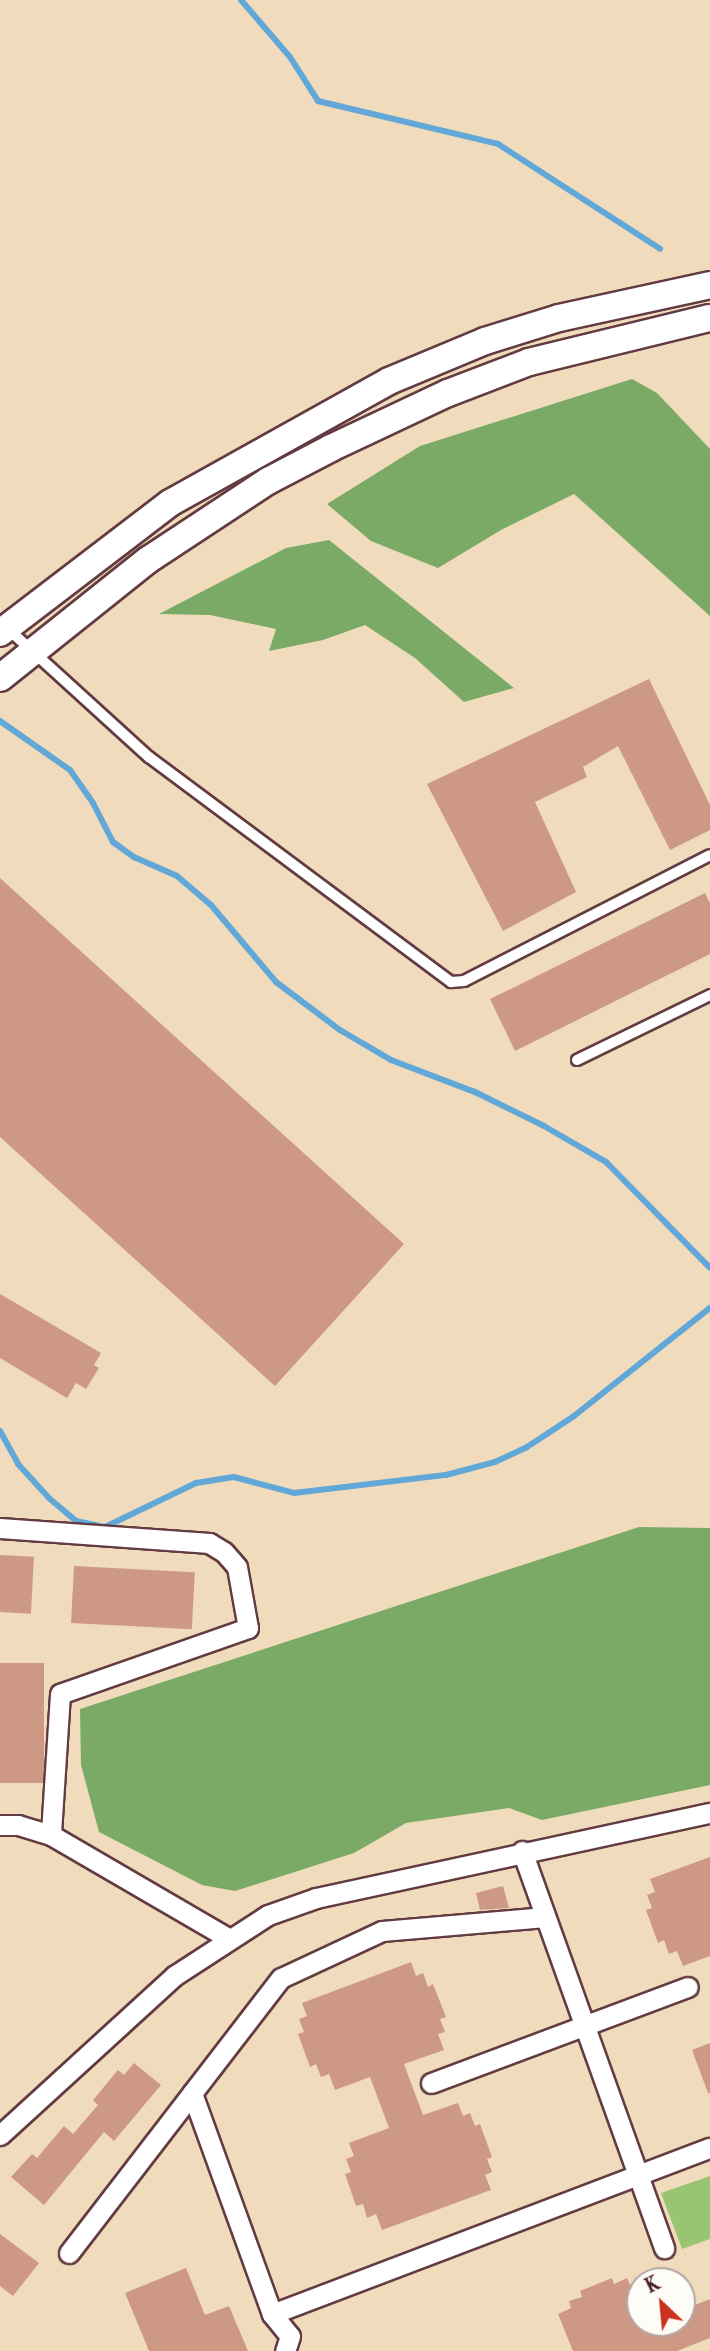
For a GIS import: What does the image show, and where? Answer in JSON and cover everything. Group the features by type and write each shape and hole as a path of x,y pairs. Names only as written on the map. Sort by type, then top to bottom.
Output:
{"street":[{"path":"4,630 170,503 389,380 485,341 559,318 710,285"},
{"path":"0,678 148,560 268,481 331,448 447,393 529,362 710,318"},
{"path":"0,1528 209,1543 224,1552 237,1567 248,1628 60,1694 51,1835"},
{"path":"0,2135 174,1976 228,1938 268,1915 316,1898 710,1812"},
{"path":"0,1825 18,1825 51,1835 228,1938"},
{"path":"522,1851 664,2248"},
{"path":"69,2253 281,1978 382,1931 545,1917"},
{"path":"431,2083 688,1987"},
{"path":"192,2093 272,2314 290,2336 285,2351"},
{"path":"272,2314 710,2148"}],"lane":[{"path":"4,630 149,757 450,982 464,981 710,855"},
{"path":"577,1060 710,995"}],"green space":[{"path":"632,379 657,393 710,449 710,616 574,494 501,530 438,568 371,541 327,504 420,446"},
{"path":"329,540 514,688 464,702 415,658 365,625 323,640 269,651 276,629 210,615 159,614 286,548"},
{"path":"639,1527 710,1528 710,1785 542,1820 509,1808 406,1823 354,1853 235,1891 202,1885 99,1832 81,1765 80,1709"},
{"path":"710,2176 710,2239 682,2249 661,2193"}],"building":[{"path":"649,679 710,805 710,830 670,850 618,746 583,767 587,777 535,802 576,892 503,931 427,784"},
{"path":"0,878 404,1244 275,1386 0,1137"},
{"path":"705,893 710,903 710,954 515,1051 490,999"},
{"path":"0,1294 101,1353 94,1365 99,1368 86,1389 76,1383 67,1398 0,1358"},
{"path":"0,1555 34,1557 31,1614 0,1612"},
{"path":"74,1566 195,1572 192,1629 71,1623"},
{"path":"0,1663 44,1663 44,1783 0,1783"},
{"path":"710,1857 710,1956 683,1966 677,1951 669,1954 664,1940 658,1943 646,1910 652,1908 647,1895 655,1892 650,1879"},
{"path":"503,1886 509,1908 480,1910 476,1893"},
{"path":"411,1962 416,1976 423,1973 428,1987 433,1984 446,2017 440,2019 445,2032 438,2034 444,2050 404,2064 423,2115 458,2103 463,2116 470,2113 475,2126 480,2124 492,2157 487,2159 492,2172 485,2175 491,2190 382,2230 376,2214 367,2218 363,2204 356,2206 345,2174 351,2172 346,2159 354,2156 349,2143 389,2128 370,2077 335,2090 329,2074 321,2077 316,2064 310,2067 298,2034 304,2032 299,2019 307,2016 302,2003"},
{"path":"710,2043 710,2093 708,2093 692,2050"},
{"path":"134,2063 161,2085 114,2141 104,2132 44,2205 11,2177 32,2154 37,2158 64,2126 73,2134 98,2105 93,2100 118,2070 124,2075"},
{"path":"0,2234 39,2263 13,2296 0,2286"},
{"path":"186,2268 205,2315 229,2306 248,2351 149,2351 125,2293"},
{"path":"612,2278 614,2284 626,2278 626,2337 696,2337 696,2304 710,2299 710,2338 677,2351 573,2351 558,2314 571,2308 569,2301 582,2297 580,2291"}],"waterway":[{"path":"241,0 290,57 318,101 498,144 660,249"},
{"path":"0,721 70,770 93,803 113,842 134,857 177,876 211,905 276,982 340,1030 391,1060 475,1092 544,1126 606,1162 710,1268"},
{"path":"0,1431 18,1464 50,1499 76,1521 105,1527 196,1483 234,1477 294,1493 446,1475 495,1462 527,1447 574,1416 710,1308"}]}
